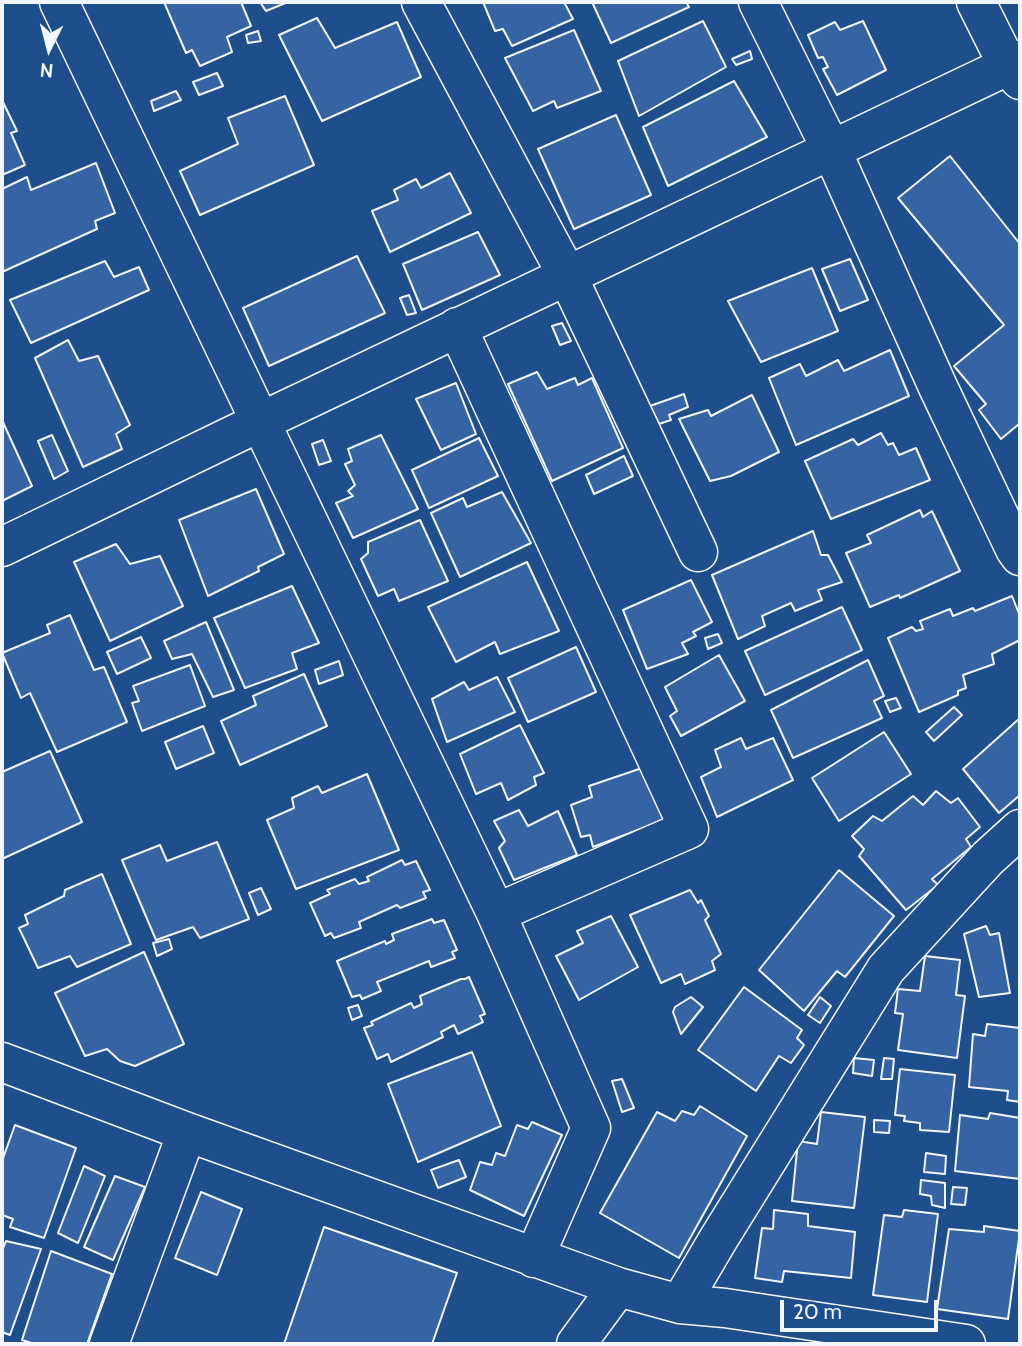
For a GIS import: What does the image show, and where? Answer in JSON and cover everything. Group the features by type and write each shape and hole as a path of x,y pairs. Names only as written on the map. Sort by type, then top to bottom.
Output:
{"street":[{"path":"59,2 496,913 591,1128 534,1258"},
{"path":"421,2 567,275 698,552"},
{"path":"758,2 831,149 938,387 1020,556"},
{"path":"2,547 831,149 1016,68 976,2"},
{"path":"457,327 690,829 496,913"},
{"path":"680,1304 886,969 988,858 1020,830"},
{"path":"3,1067 618,1287 680,1304 725,1308 966,1344"},
{"path":"109,1344 187,1132"},
{"path":"576,1344 618,1287"}],"building":[{"path":"164,2 241,2 251,26 227,37 232,52 200,66 192,50 186,53"},
{"path":"260,2 288,2 266,11"},
{"path":"483,2 564,2 573,19 512,46 503,29 495,31"},
{"path":"592,2 686,2 689,7 611,43"},
{"path":"317,18 335,48 397,22 421,77 322,121 279,35"},
{"path":"703,21 726,67 639,116 618,61"},
{"path":"863,21 886,70 837,95 823,69 828,67 823,57 818,58 808,35 835,22 840,30"},
{"path":"574,30 601,91 557,108 554,101 533,111 505,58"},
{"path":"258,31 261,41 248,43 246,35"},
{"path":"750,51 752,59 736,65 732,59"},
{"path":"217,73 223,86 199,95 193,82"},
{"path":"734,81 767,137 668,186 643,127"},
{"path":"176,91 181,100 154,111 151,101"},
{"path":"285,96 314,165 200,215 180,171 238,144 228,118"},
{"path":"2,100 17,131 11,133 25,165 2,175"},
{"path":"616,115 651,195 574,229 538,149"},
{"path":"950,156 1020,244 1020,426 1019,424 1001,439 979,410 986,404 954,366 1004,325 898,198"},
{"path":"96,163 115,213 95,221 97,229 2,272 2,189 27,177 31,190"},
{"path":"450,173 471,213 390,252 372,211 398,200 394,190 416,179 421,188"},
{"path":"478,232 500,275 422,310 403,264"},
{"path":"357,256 385,313 269,366 243,308"},
{"path":"850,259 868,300 840,311 822,269"},
{"path":"105,261 114,277 139,267 149,290 31,343 10,300"},
{"path":"812,268 838,331 761,362 728,301"},
{"path":"409,295 416,313 407,315 400,298"},
{"path":"562,323 571,341 560,345 552,326"},
{"path":"68,340 79,361 98,356 130,425 116,434 122,449 83,467 35,358"},
{"path":"890,350 909,396 796,445 769,378 800,364 806,376 838,360 844,371"},
{"path":"537,372 547,389 575,378 578,385 592,378 623,448 552,481 508,384"},
{"path":"456,383 476,434 441,450 416,399"},
{"path":"684,394 688,407 669,415 671,420 659,424 650,406"},
{"path":"752,395 779,452 731,476 710,481 679,419 708,410 711,416"},
{"path":"2,420 32,486 2,501"},
{"path":"881,433 888,445 893,443 899,455 916,448 930,480 831,519 805,461 853,439 858,445"},
{"path":"52,435 68,471 54,479 38,441"},
{"path":"381,435 418,509 353,538 336,503 353,496 348,491 355,485 345,464 352,461 348,449"},
{"path":"479,438 498,476 429,508 412,470"},
{"path":"323,440 331,461 319,465 312,444"},
{"path":"624,456 633,476 594,494 586,475"},
{"path":"256,489 284,554 258,567 259,571 208,596 179,520"},
{"path":"502,492 531,543 460,577 431,513 463,498 467,507"},
{"path":"920,510 923,517 932,511 960,571 900,598 899,595 870,607 846,553 871,543 867,535"},
{"path":"420,520 448,581 399,601 394,589 378,596 361,559 368,553 368,542"},
{"path":"813,531 821,555 828,555 842,582 818,590 822,600 795,611 791,603 762,616 765,626 738,639 712,575"},
{"path":"116,544 130,564 160,556 183,606 110,641 74,562"},
{"path":"527,562 559,631 500,654 495,642 456,662 428,607"},
{"path":"691,580 712,622 693,632 696,636 682,643 688,654 647,669 623,610"},
{"path":"292,586 319,643 292,653 297,669 245,688 214,618"},
{"path":"1012,596 1020,616 1020,640 992,654 994,664 963,675 966,688 958,691 958,695 919,712 888,638 912,627 916,631 923,629 920,621 950,609 953,616 973,608 975,611"},
{"path":"842,607 862,650 765,695 745,651"},
{"path":"70,615 94,670 104,667 127,722 57,752 30,693 21,698 2,653 50,633 47,625"},
{"path":"206,622 234,690 213,697 192,654 172,659 164,641"},
{"path":"718,634 722,643 708,649 705,638"},
{"path":"141,637 151,658 117,674 107,652"},
{"path":"576,647 596,692 528,722 508,678"},
{"path":"719,655 745,701 681,736 670,716 677,711 665,687"},
{"path":"868,660 884,696 874,701 882,718 793,758 771,710"},
{"path":"339,661 343,675 319,684 315,670"},
{"path":"190,665 205,706 142,731 132,703 139,701 133,686"},
{"path":"304,674 327,726 240,765 221,721 256,705 253,696"},
{"path":"497,677 515,712 447,742 432,699 464,682 469,690"},
{"path":"896,698 901,708 890,712 885,701"},
{"path":"954,707 962,715 934,741 926,732"},
{"path":"1020,718 1020,795 999,813 963,769"},
{"path":"520,725 544,773 534,777 536,785 508,800 501,783 476,794 460,754"},
{"path":"203,726 214,753 176,769 165,742"},
{"path":"884,732 911,774 839,821 812,778"},
{"path":"741,738 746,749 773,738 793,780 717,817 701,777 721,767 715,750"},
{"path":"50,751 82,822 2,859 2,772"},
{"path":"642,768 664,820 593,847 590,835 581,837 571,805 592,797 589,786"},
{"path":"367,774 399,850 296,889 267,820 294,808 292,798 318,786 322,793"},
{"path":"936,791 951,803 958,798 980,827 966,839 971,847 932,879 938,885 906,910 859,856 864,849 852,836 873,816 882,821 913,796 923,805"},
{"path":"519,810 528,826 558,811 577,855 514,880 499,848 505,841 494,821"},
{"path":"217,842 249,919 200,938 193,927 156,940 122,860 160,845 167,861"},
{"path":"402,860 405,865 416,861 430,890 423,892 426,898 400,908 397,905 359,922 361,928 334,938 331,933 325,936 310,903 330,894 327,890 355,879 359,884 369,881 367,877"},
{"path":"839,870 894,916 845,977 837,971 804,1011 759,970"},
{"path":"102,874 131,944 77,967 70,956 38,968 19,928 28,924 25,915 64,896 65,890"},
{"path":"261,888 271,909 258,915 249,893"},
{"path":"690,890 698,903 701,900 709,916 705,920 721,954 712,961 715,970 685,984 681,974 661,983 630,915"},
{"path":"611,916 638,967 579,1000 556,956 583,943 577,931"},
{"path":"432,919 434,923 444,920 457,950 452,952 455,958 431,967 429,961 377,982 381,991 362,999 360,995 352,997 337,961 385,941 386,944 394,940 392,934"},
{"path":"986,926 990,935 999,933 1010,993 979,997 964,934"},
{"path":"169,939 172,949 157,956 153,943"},
{"path":"144,952 184,1044 135,1066 120,1061 107,1049 85,1056 55,993"},
{"path":"925,956 960,960 956,995 965,996 957,1058 898,1050 903,1014 895,1013 898,989 920,991"},
{"path":"469,977 485,1014 480,1016 483,1022 458,1034 454,1025 441,1032 443,1037 391,1062 388,1054 377,1059 364,1028 411,1003 414,1008 422,1004 420,996"},
{"path":"744,987 802,1030 797,1038 804,1045 791,1063 779,1056 756,1091 698,1050"},
{"path":"691,997 703,1007 681,1034 673,1012 675,1007"},
{"path":"820,997 831,1006 820,1023 808,1015"},
{"path":"358,1005 362,1016 352,1020 348,1008"},
{"path":"987,1024 1020,1028 1020,1102 1007,1100 1008,1091 969,1087 973,1034 985,1036"},
{"path":"472,1052 501,1126 418,1162 388,1084"},
{"path":"854,1058 874,1060 872,1076 853,1073"},
{"path":"884,1058 894,1059 892,1079 881,1079"},
{"path":"900,1069 955,1075 949,1132 920,1130 920,1123 904,1121 905,1116 895,1115"},
{"path":"622,1079 634,1108 622,1112 612,1081"},
{"path":"700,1106 747,1136 679,1258 600,1213 657,1112 675,1121 682,1111 694,1115"},
{"path":"821,1112 865,1117 854,1208 792,1201 798,1141 817,1144"},
{"path":"990,1113 1020,1118 1020,1179 955,1171 960,1115 988,1119"},
{"path":"874,1120 890,1121 889,1133 874,1132"},
{"path":"532,1122 562,1135 524,1216 470,1190 480,1162 492,1165 496,1153 505,1156 517,1125 528,1129"},
{"path":"15,1125 76,1148 44,1238 10,1227 13,1219 2,1215 2,1161"},
{"path":"926,1153 946,1156 945,1174 924,1172"},
{"path":"459,1160 466,1177 438,1188 431,1170"},
{"path":"84,1166 105,1176 78,1243 58,1233"},
{"path":"115,1176 145,1187 113,1260 84,1247"},
{"path":"921,1180 945,1183 945,1208 932,1205 931,1196 920,1194"},
{"path":"953,1187 967,1188 965,1205 951,1204"},
{"path":"201,1192 242,1209 217,1275 175,1258"},
{"path":"774,1210 808,1214 808,1226 855,1232 851,1278 784,1271 782,1282 755,1278 762,1228 773,1229"},
{"path":"904,1210 938,1214 927,1302 873,1295 884,1215 902,1217"},
{"path":"984,1226 1020,1231 1008,1319 937,1309 949,1229 984,1232"},
{"path":"324,1227 457,1273 432,1344 284,1344"},
{"path":"6,1241 41,1249 10,1335 2,1332 2,1251"},
{"path":"51,1251 112,1274 87,1344 35,1344 22,1340"}]}
